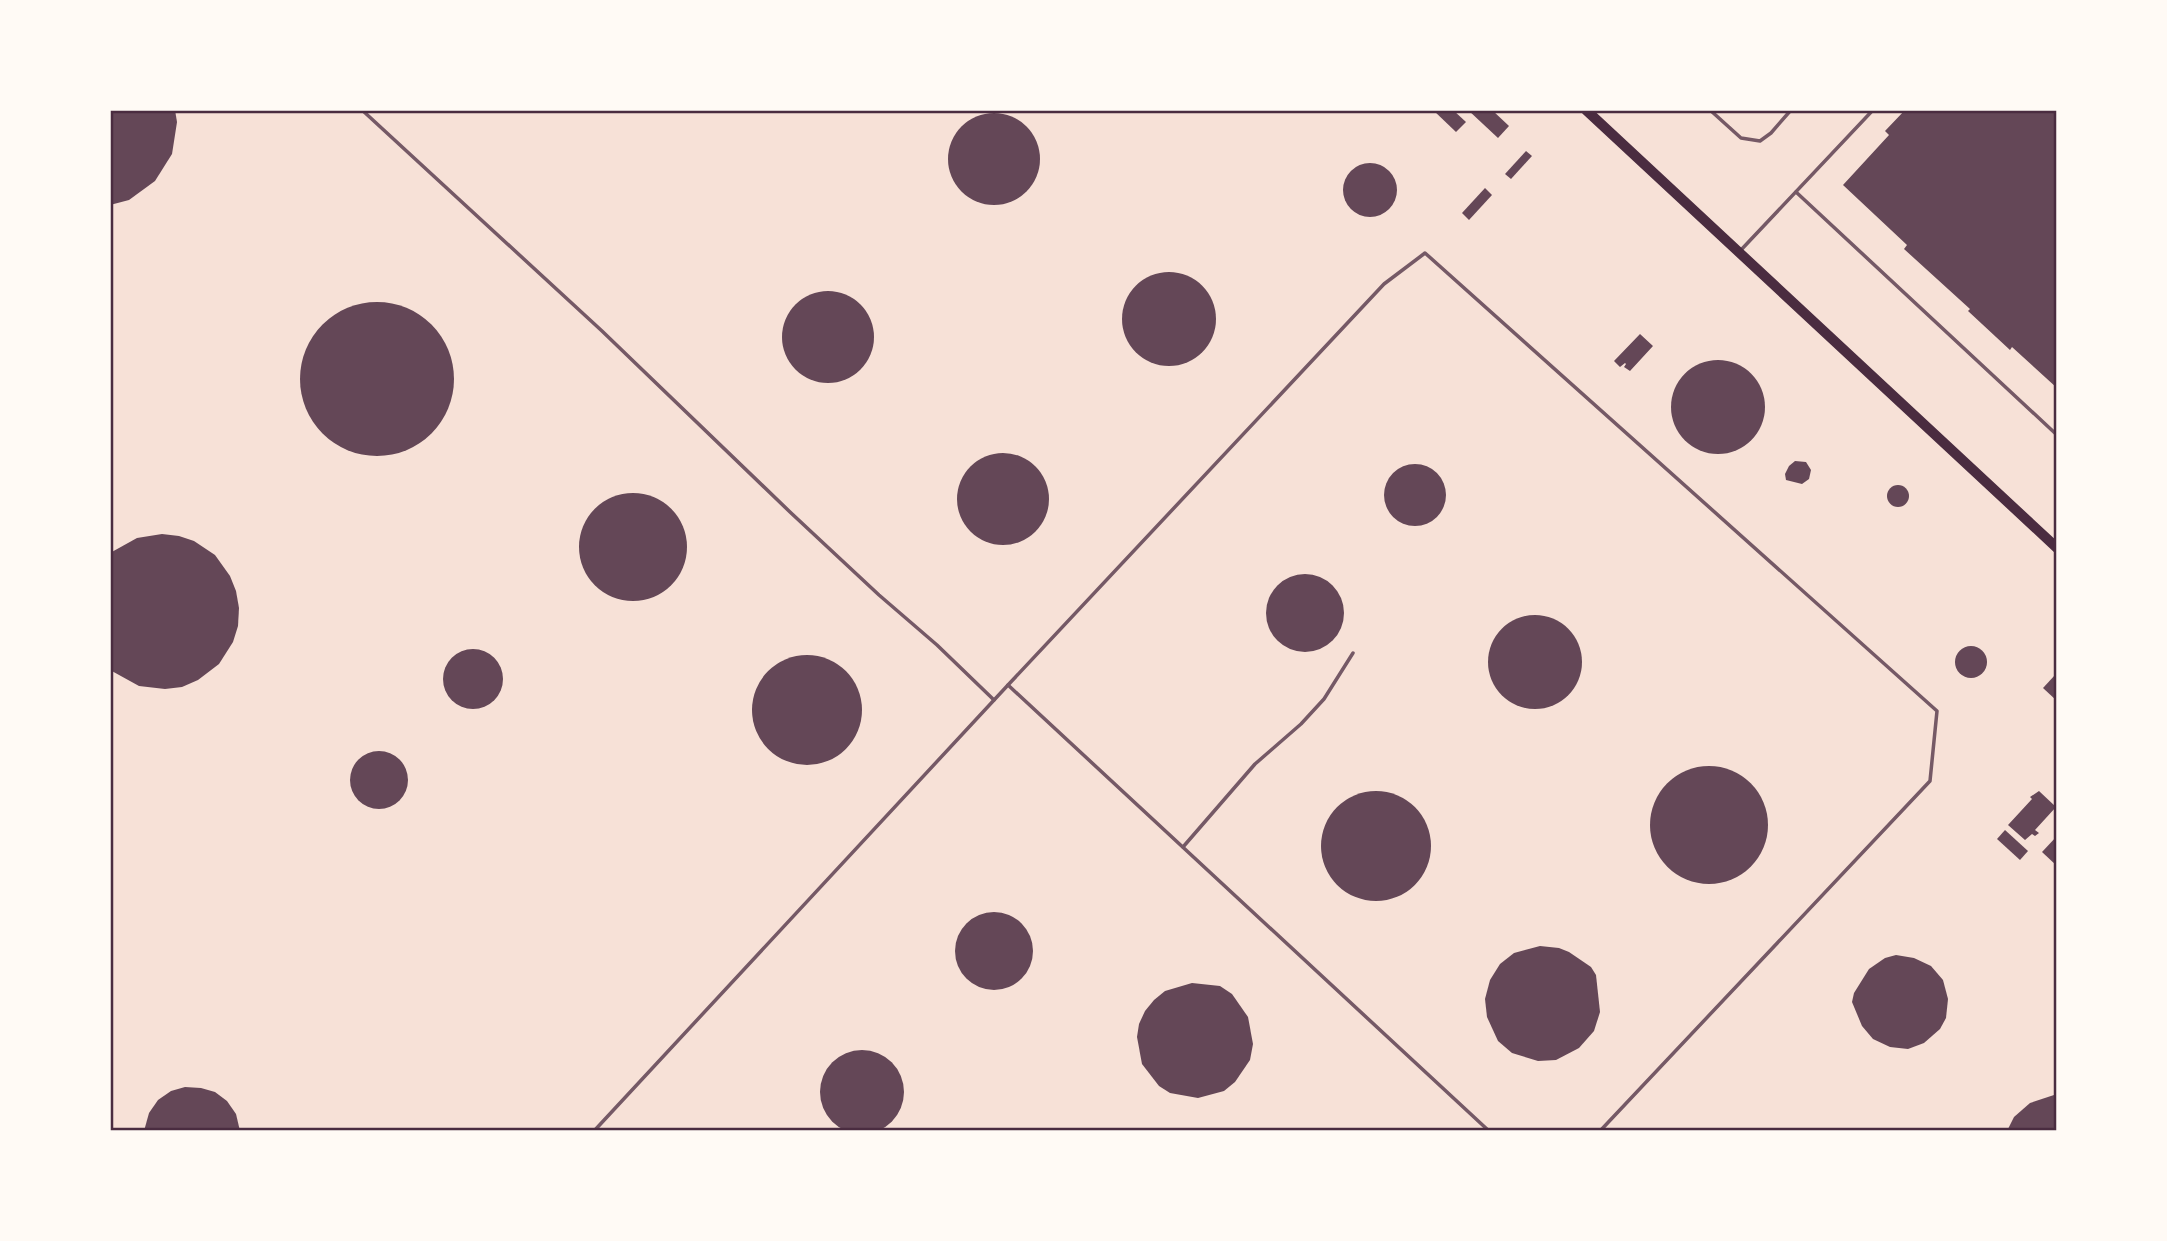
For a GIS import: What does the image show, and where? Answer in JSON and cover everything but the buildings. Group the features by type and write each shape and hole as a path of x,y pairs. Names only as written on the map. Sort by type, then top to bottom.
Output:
{"main road":[{"path":"1586,110 2057,548"}],"lane":[{"path":"362,110 602,331 878,595 937,645 994,700"},
{"path":"1710,110 1741,138 1760,141 1771,133 1791,110"},
{"path":"1738,252 1873,110"},
{"path":"1796,192 2057,435"},
{"path":"594,1131 1384,284 1425,253 1937,711 1930,781 1600,1131"},
{"path":"1183,847 1255,764 1324,699 1353,653"},
{"path":"1008,685 1489,1131"}]}
